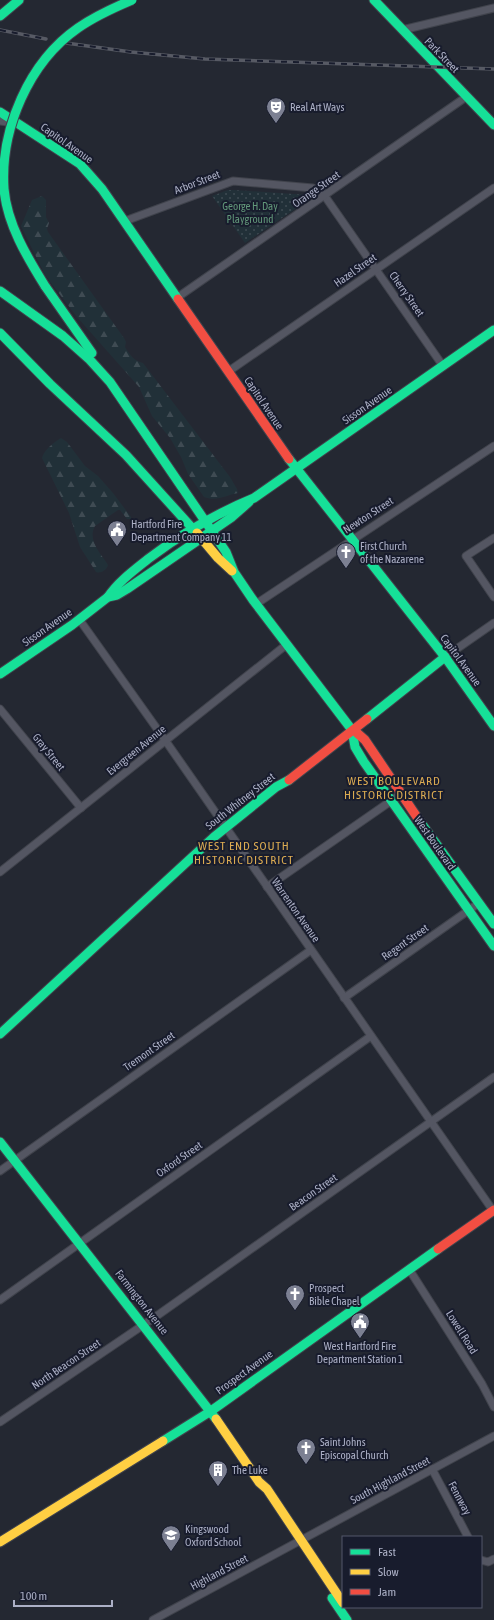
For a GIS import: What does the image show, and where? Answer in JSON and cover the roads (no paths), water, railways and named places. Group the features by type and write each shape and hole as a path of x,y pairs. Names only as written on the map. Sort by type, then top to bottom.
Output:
{"main road":[{"path":"0,16 19,0"},
{"path":"110,382 105,371 45,286 22,247 14,229 6,201 3,182 3,158 10,117 18,95 30,75 61,40 89,19 113,7 132,0"},
{"name":"Park Street","path":"374,0 494,125"},
{"name":"Capitol Avenue","path":"0,112 75,161 88,172 102,189 296,468 491,716 494,726"},
{"path":"0,291 70,341 110,382"},
{"name":"Sisson Avenue","path":"0,674 108,597 117,595 212,531 296,468 494,330"},
{"path":"0,333 50,384"},
{"path":"0,344 20,363 50,384"},
{"name":"West Boulevard","path":"110,382 226,552 234,572 256,604 352,730 361,735 365,740 401,794 494,924"},
{"name":"West Boulevard","path":"50,384 126,455 218,558 234,572"},
{"name":"Sisson Avenue","path":"108,597 112,589 133,571 193,529 232,506 254,498"},
{"path":"133,571 140,580"},
{"name":"South Whitney Street","path":"0,1034 225,827 276,788 295,776 445,657"},
{"name":"West Boulevard","path":"352,730 351,738 353,744 468,911 494,946"},
{"name":"Farmington Avenue","path":"0,1142 211,1411 259,1482 267,1489 347,1620"},
{"name":"Prospect Avenue","path":"0,1542 211,1411 494,1211"},
{"name":"Farmington Avenue","path":"298,1542 342,1602"},
{"path":"347,1608 354,1620"}],"street":[{"path":"402,30 494,8"},
{"name":"Orange Street","path":"178,297 466,97"},
{"path":"0,121 18,124"},
{"name":"Arbor Street","path":"125,221 233,181 313,188 319,189 325,196"},
{"name":"Hazel Street","path":"228,371 494,188"},
{"name":"Cherry Street","path":"325,196 443,366"},
{"name":"Newton Street","path":"256,604 351,539 494,446"},
{"path":"494,538 466,556 494,597"},
{"name":"Warrenton Avenue","path":"79,619 165,740 430,1123 494,1211"},
{"name":"South Whitney Street","path":"445,657 494,623"},
{"name":"Evergreen Avenue","path":"0,872 286,645"},
{"name":"Gray Street","path":"0,709 81,808"},
{"path":"267,887 401,794"},
{"name":"Regent Street","path":"344,998 479,903"},
{"name":"Tremont Street","path":"0,1171 311,950"},
{"name":"Oxford Street","path":"0,1300 371,1036"},
{"name":"Beacon Street","path":"144,1324 494,1077"},
{"name":"Lowell Road","path":"409,1270 482,1384 494,1407"},
{"name":"North Beacon Street","path":"0,1422 144,1324"},
{"name":"South Highland Street","path":"298,1542 494,1436"},
{"name":"Fennway","path":"432,1469 467,1536"},
{"name":"Highland Street","path":"153,1620 298,1542"},
{"path":"482,1560 488,1562 494,1559"}],"railway":[{"path":"0,30 46,39"},
{"path":"66,43 131,52 205,59 494,69"}],"place":[{"name":"Real Art Ways","path":"276,124"},
{"name":"Hartford Fire Department Company 11","path":"117,547"},
{"name":"First Church of the Nazarene","path":"346,569"},
{"name":"Prospect Bible Chapel","path":"295,1311"},
{"name":"West Hartford Fire Department Station 1","path":"360,1339"},
{"name":"Saint Johns Episcopal Church","path":"306,1465"},
{"name":"The Luke","path":"218,1487"},
{"name":"Kingswood Oxford School","path":"171,1552"}],"district":[{"name":"WEST BOULEVARD HISTORIC DISTRICT","path":"394,788"},
{"name":"WEST END SOUTH HISTORIC DISTRICT","path":"244,853"}],"park label":[{"name":"George H. Day Playground","path":"250,212"}]}
